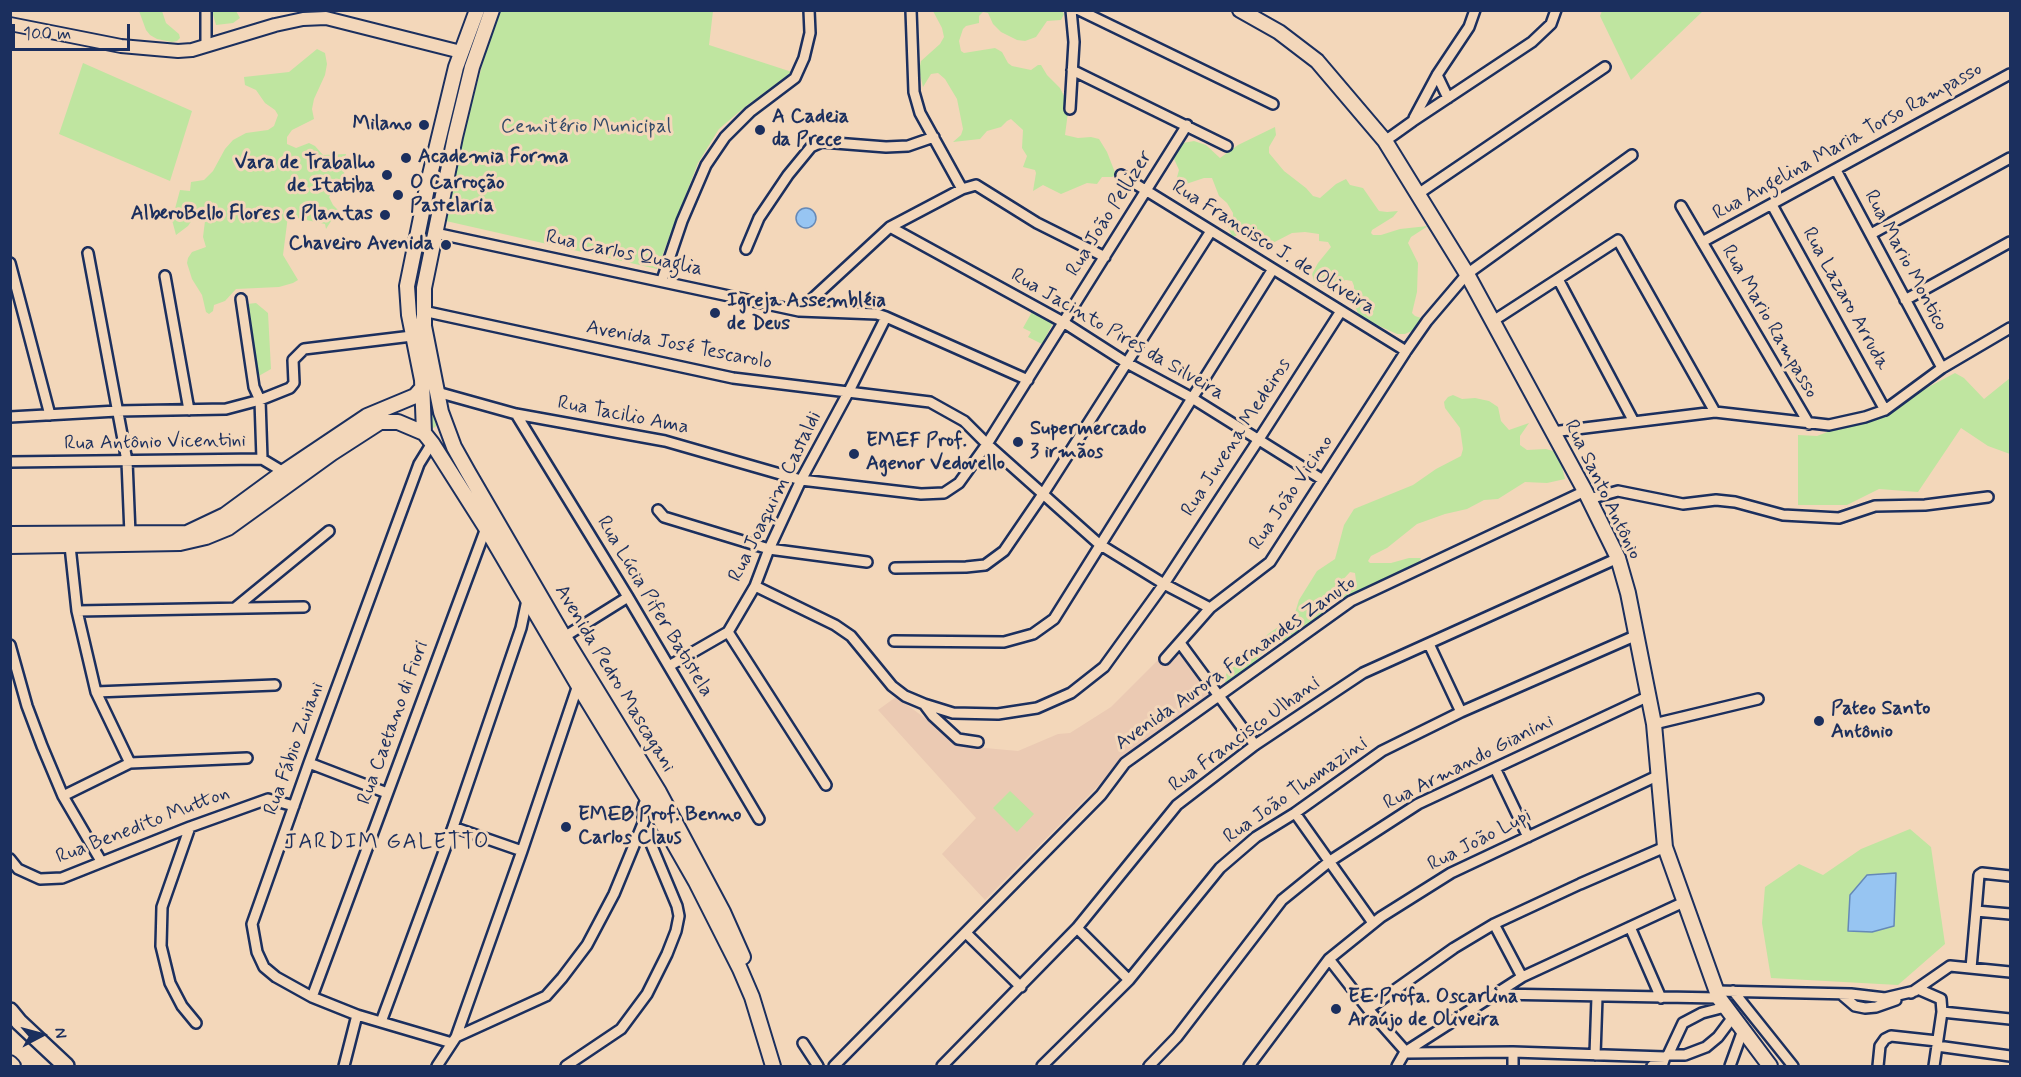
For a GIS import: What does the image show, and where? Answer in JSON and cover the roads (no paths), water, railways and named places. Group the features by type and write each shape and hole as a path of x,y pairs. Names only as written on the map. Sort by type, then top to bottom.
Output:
{"main road":[{"path":"428,438 409,315 407,286 428,183 456,67 477,10"},
{"name":"Avenida Pedro Mascagani","path":"492,10 472,67 444,186 424,288 423,311 426,341 441,412 459,455 653,795 723,912 756,985 781,1066"},
{"name":"Rua Santo Antônio","path":"1240,10 1279,32 1317,61 1385,141 1467,274 1587,495 1618,558 1637,635 1654,724 1665,848 1723,1003 1770,1066"},
{"path":"435,153 439,158 450,159"},
{"path":"428,183 439,182 444,186"},
{"path":"421,220 428,231 435,233"},
{"path":"10,534 180,543 206,537 228,528 289,476 367,416 415,396 422,388"},
{"path":"428,438 442,424 441,412"},
{"path":"10,546 70,546 130,534 187,532 225,515 380,422 398,422 428,438"},
{"name":"Avenida Pedro Mascagani","path":"428,438 486,528 588,702 653,795"},
{"name":"Avenida Pedro Mascagani","path":"665,815 740,969 752,997 773,1066"},
{"path":"10,1011 18,1022 66,1066"}],"street":[{"path":"206,10 206,46"},
{"path":"662,280 682,221 706,165 724,137 750,112 795,78 804,58 810,33 809,10"},
{"path":"911,10 914,92 920,113 962,189"},
{"path":"1070,109 1074,42 1071,10"},
{"path":"1078,10 1273,104"},
{"path":"1413,121 1437,75 1469,27 1475,10"},
{"path":"1385,141 1532,42 1551,24 1556,10"},
{"path":"10,24 121,46 164,51 192,51 275,25 326,18 461,52"},
{"path":"1418,194 1605,67"},
{"path":"1072,70 1227,146"},
{"name":"Rua Angelina Maria Torso Rampasso","path":"1702,242 2010,74"},
{"path":"1437,75 1448,98"},
{"name":"Rua João Pellizer","path":"987,444 1187,125"},
{"path":"746,249 759,218 788,175 811,147 822,142 886,147 908,146 934,137"},
{"name":"Rua João Vicino","path":"1165,659 1210,608 1270,562 1406,351 1427,321 1467,274 1632,155"},
{"path":"1871,234 2010,158"},
{"name":"Rua Mario Montico","path":"1836,170 1942,368"},
{"name":"Rua Francisco J. de Oliveira","path":"1121,175 1406,351"},
{"path":"799,311 890,227 962,189 976,185 1037,223 1105,256"},
{"name":"Rua Lazaro Arruda","path":"1772,205 1886,410"},
{"name":"Rua Mario Rampasso","path":"1681,206 1809,424"},
{"name":"Rua Jacinto Pires da Silveira","path":"890,227 1063,322 1127,363 1192,398 1323,480"},
{"path":"895,568 985,565 1004,551 1211,231"},
{"name":"Rua Carlos Quaglia","path":"435,233 799,311 877,314 1028,380"},
{"path":"1493,321 1618,240 1715,412"},
{"path":"1905,300 2010,242"},
{"path":"88,253 127,461 130,534"},
{"path":"10,263 50,415"},
{"path":"894,641 1004,642 1033,634 1054,619 1273,269"},
{"path":"165,276 189,411"},
{"path":"1558,279 1634,422"},
{"path":"241,299 254,387 260,400 262,459"},
{"name":"Avenida José Tescarolo","path":"423,311 733,378 930,402 964,421 987,444"},
{"name":"Rua Juvena Medeiros","path":"924,704 953,713 998,714 1037,708 1071,693 1104,668 1164,584 1341,311"},
{"name":"Rua Joaquim Castaldi","path":"669,666 728,632 755,586 769,549 801,480 886,317"},
{"path":"1552,432 1715,412 1829,425 1886,410 1942,368 2010,328"},
{"path":"10,417 117,411 226,409 260,400 290,388 294,383 293,360 304,349 412,336"},
{"name":"Rua Tacilio Ama","path":"437,392 516,414 665,441 801,480 921,494 944,493 959,483 987,444"},
{"name":"Rua Lúcia Pifer Batistela","path":"516,414 628,597 759,819"},
{"name":"Rua Fábio Zuiani","path":"428,438 252,924 257,952 264,967 276,977 312,997 357,1014 454,1040"},
{"path":"987,444 1099,544 1164,584 1210,608"},
{"name":"Rua Antônio Vicentini","path":"10,462 262,459 289,476"},
{"name":"Avenida Aurora Fernandes Zanuto","path":"834,1066 1101,795 1125,763 1351,601 1587,495 1618,491 1683,504 1716,500 1735,502 1783,515 1839,518 1875,506 1925,505 1988,497"},
{"path":"658,510 664,517 769,549 867,562"},
{"name":"Rua Caetano di Fiori","path":"312,997 486,528"},
{"path":"235,608 329,531"},
{"path":"70,546 77,612 96,692 130,763"},
{"name":"Rua Francisco Ulhani","path":"942,1066 1077,928 1177,805 1255,745 1363,673 1618,558"},
{"path":"755,586 835,625 851,636 892,686 904,696 924,704 933,716 958,739 978,742"},
{"path":"564,637 628,597"},
{"path":"381,1022 453,827 520,628 527,600"},
{"path":"77,612 304,607"},
{"path":"520,628 539,620"},
{"path":"728,632 826,785"},
{"name":"Rua João Thomazini","path":"1042,1066 1129,980 1220,868 1256,837 1295,813 1382,751 1461,712 1637,635"},
{"path":"1180,643 1255,745"},
{"path":"10,645 27,706 63,796 100,861"},
{"path":"1429,645 1461,712"},
{"path":"96,692 275,685"},
{"path":"437,1066 454,1040 463,1017 578,685"},
{"name":"Rua Armando Gianini","path":"1149,1066 1177,1037 1282,900 1330,861 1418,804 1649,696"},
{"path":"1654,724 1758,699"},
{"path":"569,708 588,702"},
{"path":"63,796 130,763 247,758"},
{"path":"309,764 387,793"},
{"path":"1496,768 1528,837"},
{"name":"Rua João Lupi","path":"1249,1066 1329,959 1373,923 1450,873 1659,775"},
{"path":"566,1066 621,1029 647,994 676,931 679,916 677,906 643,825 642,812 653,795"},
{"name":"Rua Benedito Mutton","path":"10,859 18,869 40,879 62,878 190,826 268,799 294,806"},
{"path":"1295,813 1373,923"},
{"path":"454,1040 546,996 587,945 614,894 643,825 665,815"},
{"path":"190,826 162,907 161,946 170,982 182,1006 195,1023"},
{"path":"453,827 522,851"},
{"path":"1368,1009 1454,948 1494,924 1665,848"},
{"path":"1971,968 1978,877 1982,873 2010,876"},
{"path":"1397,1066 1405,1052 1522,977 1684,902"},
{"path":"1976,911 2010,914"},
{"path":"1494,924 1522,977"},
{"path":"1630,927 1661,998"},
{"path":"1077,928 1129,980"},
{"path":"966,933 1021,987"},
{"path":"1329,959 1405,1052 1513,1052 1665,1060"},
{"path":"1733,991 1841,994 1856,1006 1872,1008 1904,998 1950,966 2010,972"},
{"path":"1916,990 1941,999 1942,1012 1934,1066"},
{"path":"1665,1060 1683,1023 1723,1003 1733,991"},
{"path":"1733,991 1793,1066"},
{"path":"1496,994 1677,998 1723,1003"},
{"path":"1594,1055 1597,997"},
{"path":"1652,1066 1706,1047 1718,1037 1723,1003"},
{"path":"1942,1012 2010,1019"},
{"path":"344,1066 357,1014"},
{"path":"463,1017 478,1028"},
{"path":"1730,1066 1743,1030"},
{"path":"1878,1066 1880,1046 1885,1039 1891,1036 2010,1056"},
{"path":"803,1043 818,1066"},
{"path":"1513,1052 1513,1066"}],"water":[{"path":"806,208 813,211 816,218 813,225 806,228 799,225 796,218 799,211"},
{"path":"1896,873 1894,926 1872,932 1848,931 1850,895 1867,875"}],"place":[{"name":"Milano","path":"424,125"},
{"name":"A Cadeia da Prece","path":"760,130"},
{"name":"Academia Forma","path":"406,158"},
{"name":"Vara de Trabalho de Itatiba","path":"387,175"},
{"name":"O Carroção Pastelaria","path":"398,195"},
{"name":"AlberoBello Flores e Plantas","path":"385,215"},
{"name":"Chaveiro Avenida","path":"446,245"},
{"name":"Igreja Assembléia de Deus","path":"715,313"},
{"name":"Supermercado 3 irmãos","path":"1018,442"},
{"name":"EMEF Prof. Agenor Vedovello","path":"854,454"},
{"name":"Pateo Santo Antônio","path":"1819,721"},
{"name":"EMEB Prof. Benno Carlos Claus","path":"566,827"},
{"name":"EE Profa. Oscarlina Araújo de Oliveira","path":"1336,1009"}],"district":[{"name":"JARDIM GALETTO","path":"387,843"}],"park label":[{"name":"Cemitério Municipal","path":"586,128"}]}
